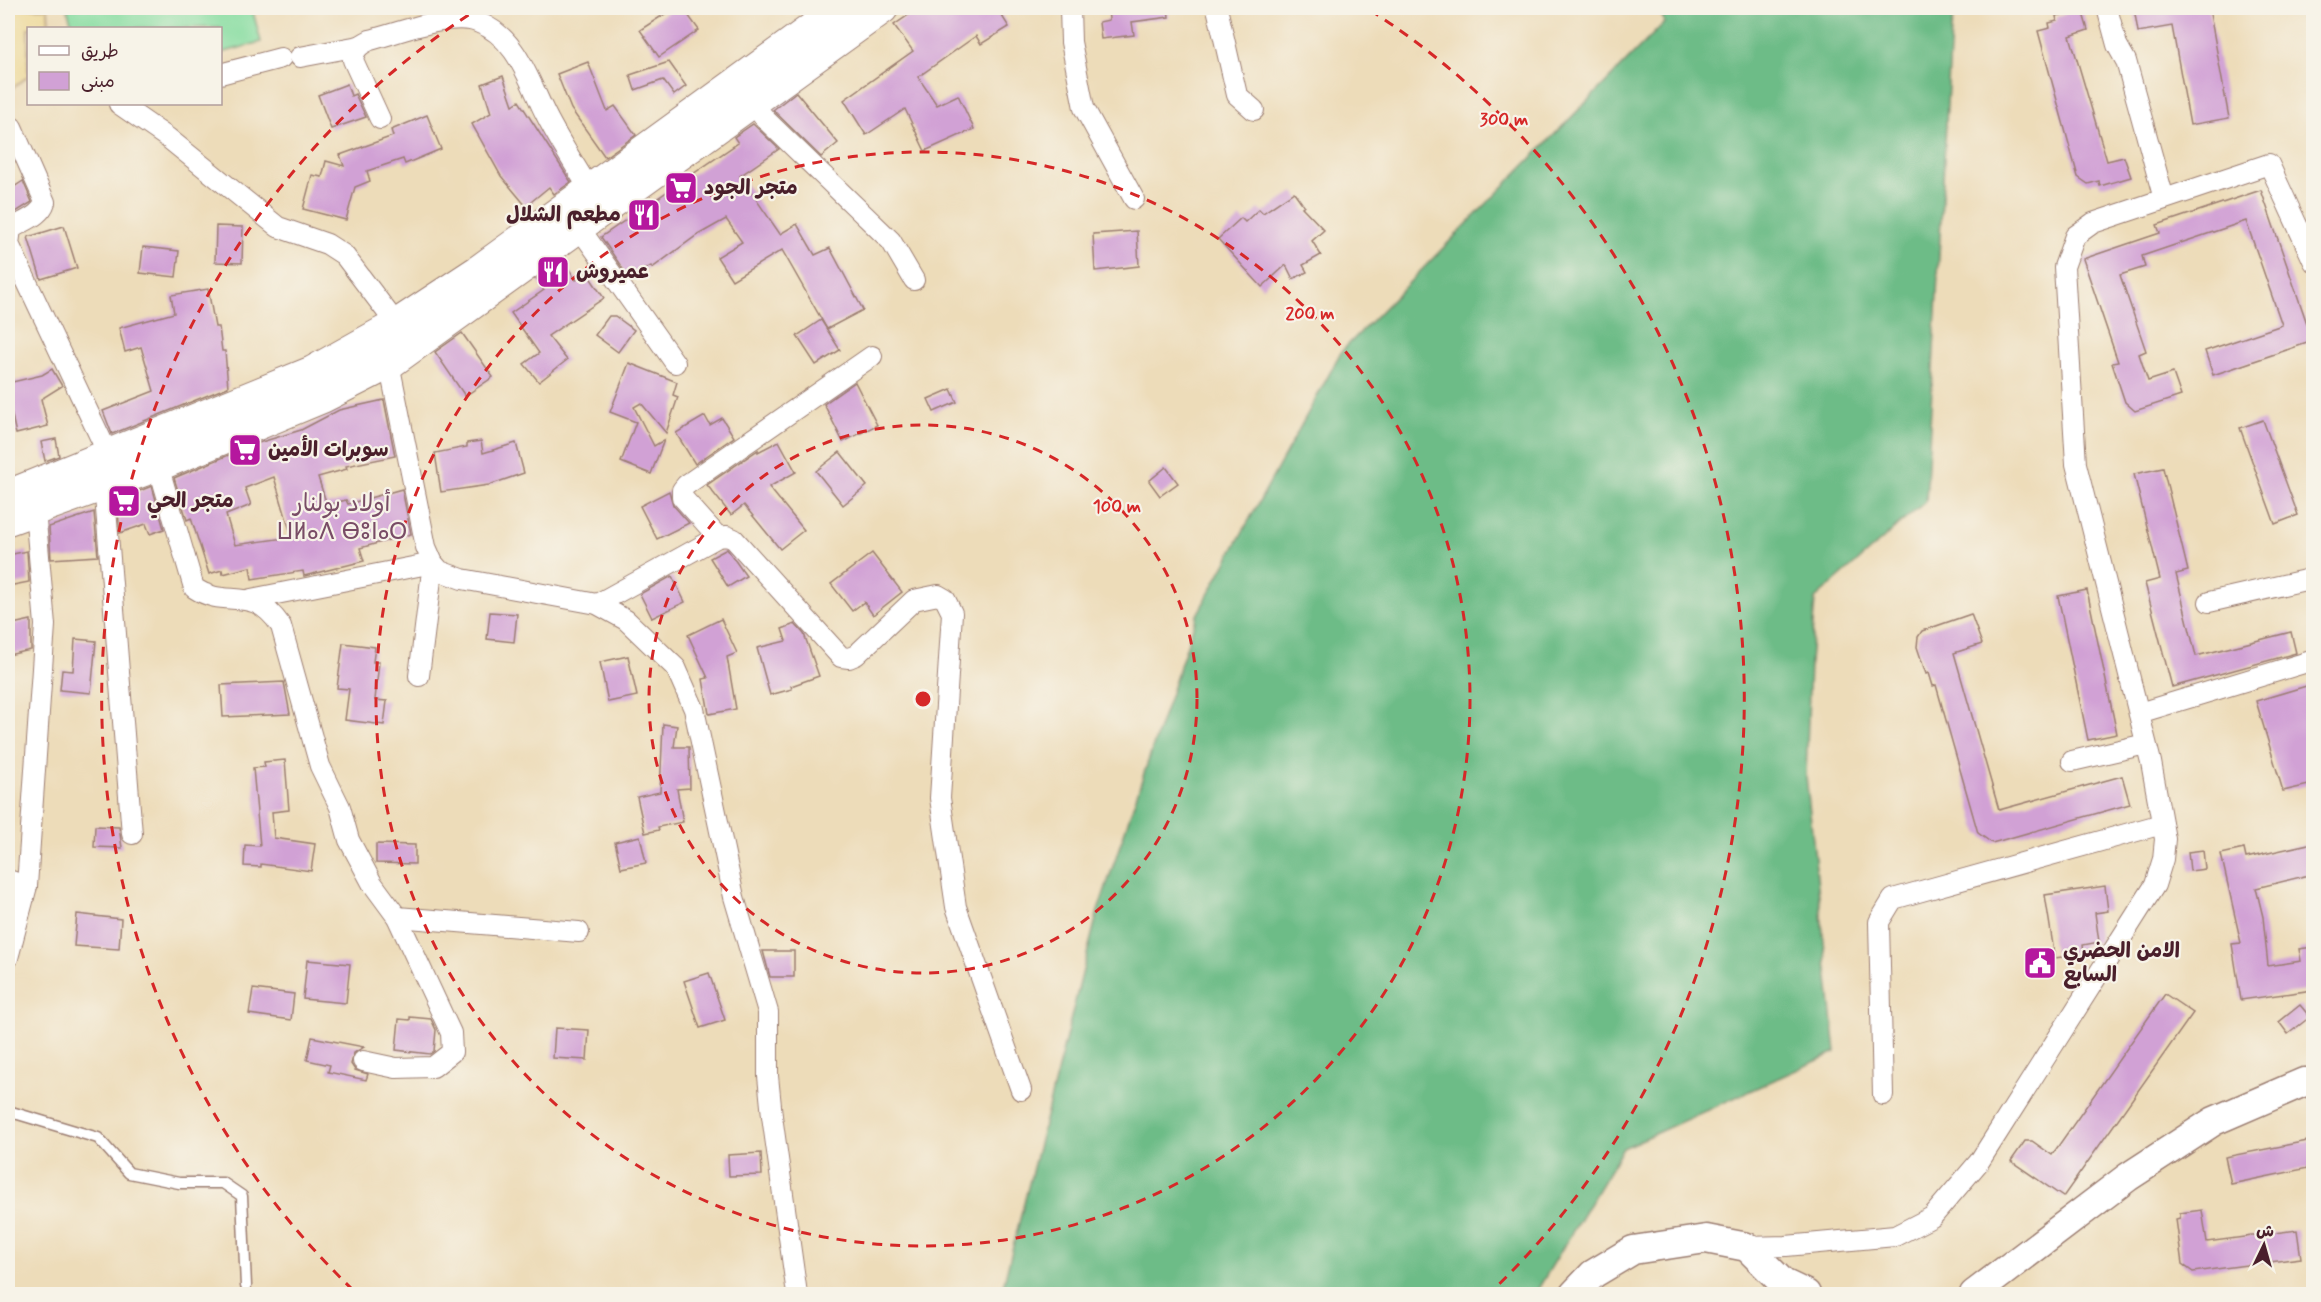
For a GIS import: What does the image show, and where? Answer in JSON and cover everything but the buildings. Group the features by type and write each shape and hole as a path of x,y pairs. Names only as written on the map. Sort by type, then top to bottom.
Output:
{"main road":[{"path":"22,514 106,470 313,372 398,325 479,271 841,8"},
{"path":"8,496 106,470 158,465 322,397 389,363 882,8"}],"street":[{"path":"1070,8 1071,42 1084,108 1134,199"},
{"path":"1217,8 1237,95 1254,110"},
{"path":"2108,8 2117,45 2126,61 2164,199"},
{"path":"300,57 359,46 370,40 446,21 476,21 489,28 508,44 523,63 546,116 590,190"},
{"path":"359,46 354,52 353,60 380,119"},
{"path":"222,73 280,58"},
{"path":"751,102 767,121 891,241 914,280"},
{"path":"120,105 168,138 278,227 327,244 344,255 398,325"},
{"path":"12,127 45,202 43,210 11,229 9,244 106,470 132,834"},
{"path":"1574,1294 1593,1274 1633,1250 1706,1239 1747,1247 1786,1246 1895,1236 1932,1217 1979,1162 2155,885 2163,859 2162,824 2146,744 2076,464 2064,267 2075,236 2093,223 2269,164 2313,262"},
{"path":"578,226 675,363"},
{"path":"718,537 689,508 682,497 682,490 872,356"},
{"path":"389,363 426,547 433,563 440,571 462,579 597,604 626,620 676,668 694,709 734,897 768,1012 768,1076 772,1116 797,1294"},
{"path":"158,465 194,588 207,597 250,599 433,563"},
{"path":"8,958 27,886 45,625 22,514"},
{"path":"597,604 718,537 727,536 734,539 841,657 849,658 856,655 914,600 938,595 945,599 952,614 940,798 956,907 1021,1090"},
{"path":"419,676 433,563"},
{"path":"2209,602 2313,578"},
{"path":"250,599 270,609 281,626 320,766 340,807 349,840 372,883 397,918 451,1033 452,1053 433,1067 396,1068 363,1061"},
{"path":"2139,713 2313,660"},
{"path":"2072,761 2146,744"},
{"path":"1883,1095 1880,922 1893,899 2162,824"},
{"path":"8,880 27,886"},
{"path":"397,918 579,932"},
{"path":"1974,1294 2128,1177 2214,1121 2304,1082 2313,1083"},
{"path":"1747,1247 1783,1283 1806,1294"}],"lane":[{"path":"8,1111 98,1138 129,1173 179,1183 223,1183 242,1196 246,1286"}],"green space":[{"path":"67,8 252,8 261,42 222,53 222,27 73,27"},
{"path":"1659,8 1955,8 1951,29 1926,501 1815,599 1806,776 1836,1052 1623,1148 1535,1294 1001,1294 1098,911 1197,615 1342,351 1664,23"}],"sand":[{"path":"8,8 48,8 49,27 27,27 27,77 8,92"}],"place":[{"name":"متجر الجود","path":"681,188"},
{"name":"مطعم الشلال","path":"644,215"},
{"name":"عميروش","path":"553,272"},
{"name":"سوبرات الأمين","path":"245,450"},
{"name":"متجر الحي","path":"124,501"},
{"name":"الامن الحضري السابع","path":"2040,963"}],"district":[{"name":"أولاد بولنار ⵡⵍⴰⴷ ⴱⵓⵏⴰⵔ","path":"342,518"}]}
